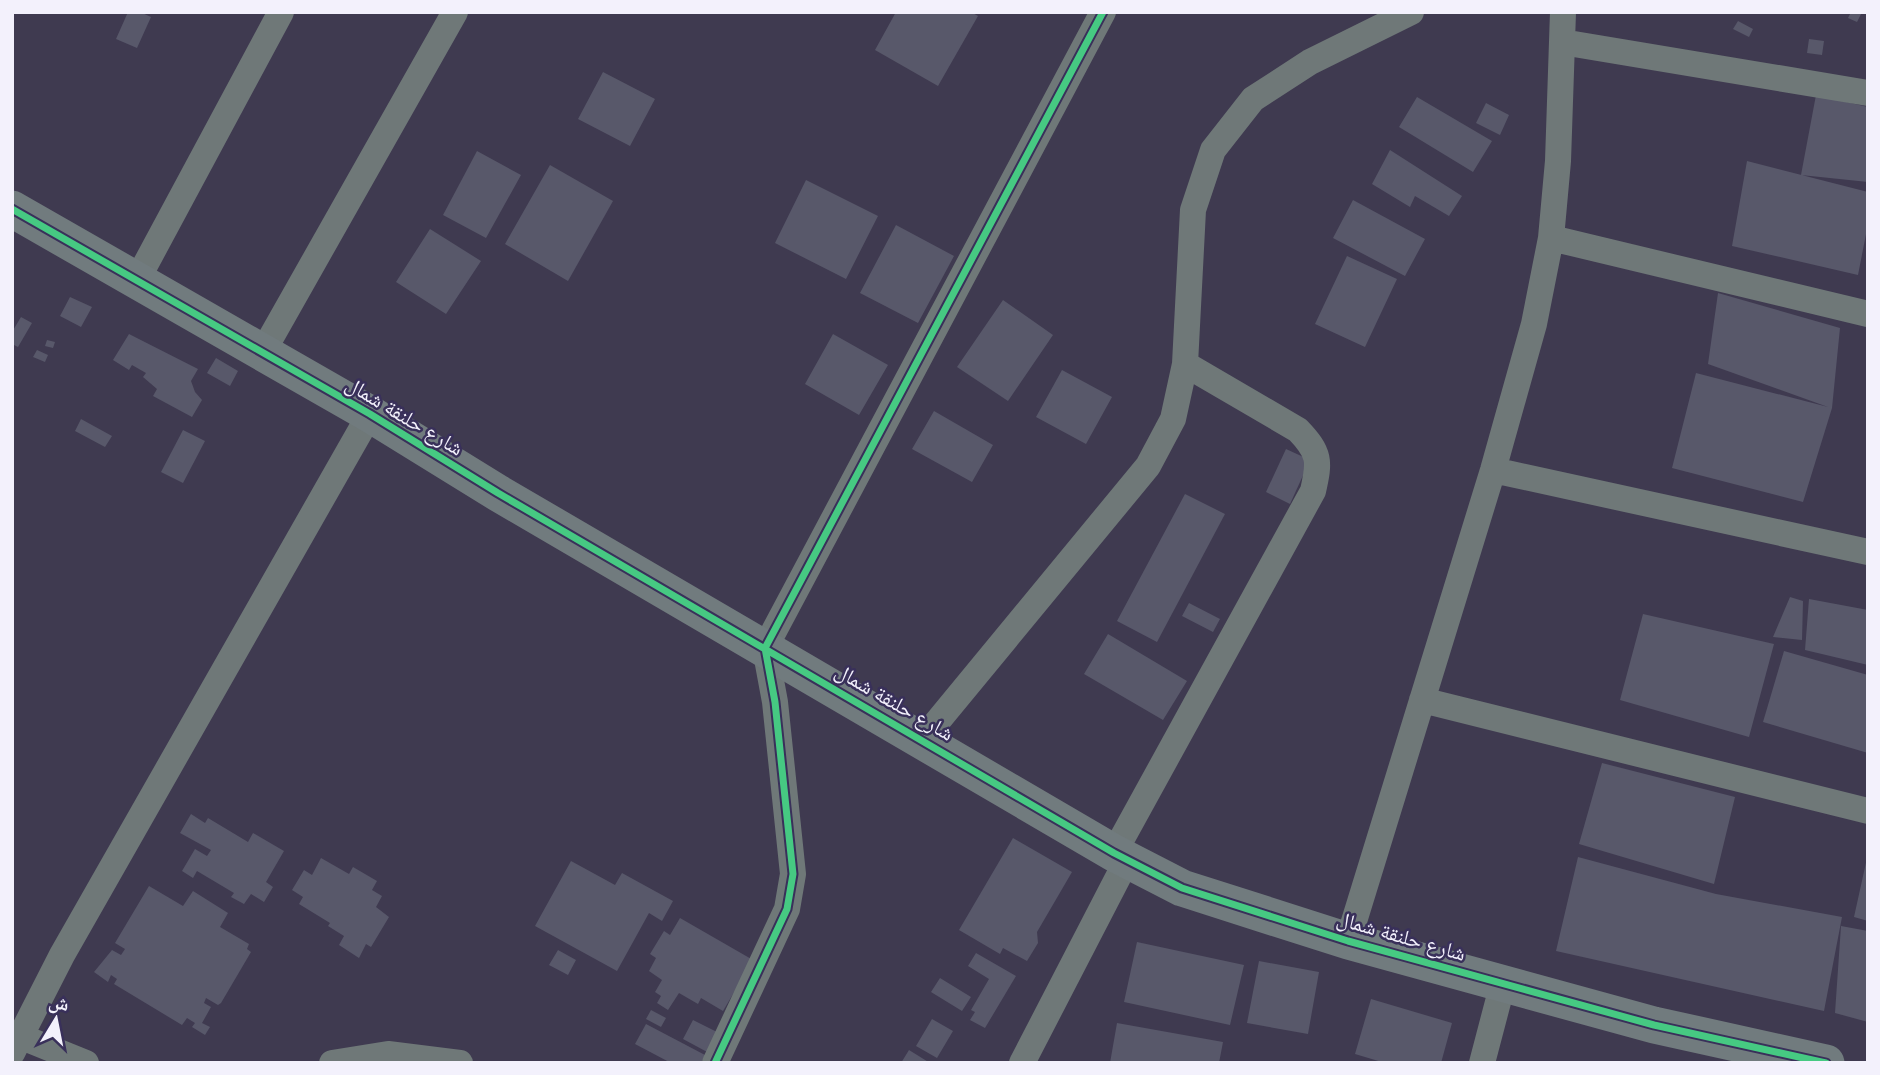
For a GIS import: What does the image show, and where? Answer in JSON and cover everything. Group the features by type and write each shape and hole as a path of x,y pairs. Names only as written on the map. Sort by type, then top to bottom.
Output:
{"street":[{"path":"136,282 281,12"},
{"path":"261,355 455,12"},
{"path":"715,1063 787,909 791,895 793,874 775,702 765,648 1104,12"},
{"path":"923,739 1149,466 1173,419 1185,364 1193,210 1213,150 1253,99 1310,62 1411,12"},
{"path":"1348,941 1493,470 1534,324 1551,238 1558,161 1563,12"},
{"path":"1562,42 1868,93"},
{"name":"شارع حلنقة شمال","path":"12,209 261,355 370,414 498,494 923,739 1121,857 1182,888 1348,941 1503,984 1654,1025 1826,1063"},
{"path":"1551,238 1868,314"},
{"path":"1022,1063 1121,857 1313,491 1319,463 1312,444 1298,430 1185,364"},
{"path":"86,1063 15,1041 370,414"},
{"path":"1493,470 1868,552"},
{"path":"1422,700 1868,811"},
{"path":"1482,1063 1503,984"},
{"path":"332,1063 388,1054 460,1063"}],"building":[{"path":"128,12 140,12 151,17 137,48 116,39"},
{"path":"896,12 971,12 978,16 938,86 875,50"},
{"path":"1851,12 1862,12 1857,22 1848,18"},
{"path":"1738,21 1753,29 1749,37 1733,29"},
{"path":"1809,39 1824,41 1822,55 1807,53"},
{"path":"603,72 655,99 630,146 578,119"},
{"path":"1816,95 1868,107 1868,182 1801,175"},
{"path":"1417,97 1492,141 1473,172 1399,127"},
{"path":"1486,103 1509,115 1500,135 1476,123"},
{"path":"1390,150 1462,196 1449,216 1415,196 1410,207 1372,184"},
{"path":"477,151 521,175 486,238 443,215"},
{"path":"1747,161 1868,192 1868,224 1858,275 1732,246"},
{"path":"550,165 613,201 568,281 505,244"},
{"path":"806,180 878,216 846,279 775,243"},
{"path":"1353,200 1425,239 1405,276 1333,238"},
{"path":"896,225 954,256 918,323 860,293"},
{"path":"430,229 481,261 446,314 396,282"},
{"path":"1347,256 1397,279 1365,347 1315,324"},
{"path":"1718,293 1840,328 1832,408 1803,502 1672,468 1696,373 1828,407 1708,364"},
{"path":"70,297 92,307 81,327 60,316"},
{"path":"1003,300 1053,335 1008,401 957,367"},
{"path":"21,317 32,323 18,347 12,344 12,332"},
{"path":"129,334 198,369 191,381 202,400 192,417 153,396 157,389 143,377 146,373 132,365 129,370 113,360"},
{"path":"833,334 888,365 859,415 805,384"},
{"path":"47,340 55,342 53,348 45,346"},
{"path":"37,350 48,355 45,362 33,357"},
{"path":"216,358 238,371 230,386 207,373"},
{"path":"1062,370 1112,397 1086,444 1036,417"},
{"path":"934,411 993,445 972,482 912,449"},
{"path":"81,419 112,436 105,447 75,431"},
{"path":"183,430 205,441 183,483 161,472"},
{"path":"1286,449 1310,460 1290,504 1266,492"},
{"path":"1185,494 1225,514 1157,642 1117,621"},
{"path":"1790,597 1803,601 1802,640 1773,637"},
{"path":"1809,599 1868,610 1868,665 1805,650"},
{"path":"1189,603 1220,619 1213,632 1182,616"},
{"path":"1643,614 1774,644 1749,737 1620,700"},
{"path":"1108,634 1187,681 1163,720 1084,674"},
{"path":"1784,651 1868,675 1868,753 1763,722"},
{"path":"1602,763 1735,797 1714,884 1579,844"},
{"path":"191,814 205,823 208,818 248,842 253,833 284,851 266,882 273,887 264,902 251,894 244,904 231,897 234,893 197,871 193,878 182,871 195,849 207,856 211,850 180,833"},
{"path":"1013,838 1072,872 1037,932 1038,943 1027,961 1003,948 1000,954 959,930"},
{"path":"1578,857 1716,894 1842,917 1824,1011 1556,951"},
{"path":"321,858 349,874 353,867 377,881 372,890 382,896 376,907 389,917 371,947 366,944 359,958 339,945 344,936 328,926 330,923 299,904 303,897 292,890 304,870 312,875"},
{"path":"1868,858 1868,921 1854,917"},
{"path":"571,861 615,885 622,873 673,901 662,921 649,913 617,971 535,926"},
{"path":"149,886 183,906 193,891 228,913 220,927 249,944 247,949 251,952 221,1003 218,1005 206,998 204,1003 211,1007 202,1023 210,1027 205,1035 192,1027 195,1023 187,1018 182,1025 114,984 117,979 111,975 108,982 94,972 112,950 121,955 125,949 115,943"},
{"path":"680,918 753,960 723,1011 701,998 698,1004 679,993 668,1010 657,1003 661,996 655,992 662,980 649,971 656,958 650,954 664,931 670,935"},
{"path":"1841,926 1868,931 1868,1022 1835,1013"},
{"path":"1137,942 1244,965 1230,1025 1124,1002"},
{"path":"558,950 576,960 568,975 549,965"},
{"path":"976,953 1016,976 985,1028 970,1020 975,1012 971,1010 989,979 968,966"},
{"path":"1259,961 1319,972 1308,1034 1247,1023"},
{"path":"940,978 971,997 962,1011 931,992"},
{"path":"1371,999 1452,1023 1441,1063 1385,1063 1355,1054"},
{"path":"651,1010 666,1018 661,1027 646,1019"},
{"path":"932,1019 953,1031 937,1058 916,1046"},
{"path":"693,1020 719,1033 709,1053 683,1039"},
{"path":"1117,1023 1223,1042 1219,1063 1110,1063"},
{"path":"646,1024 705,1055 701,1063 671,1063 635,1044"},
{"path":"909,1050 930,1063 901,1063"}],"cycle path":[{"path":"715,1063 787,909 793,874 775,702 765,648 1103,12"},
{"path":"12,209 370,414 498,493 1114,853 1182,888 1348,941 1654,1025 1826,1063"}]}
